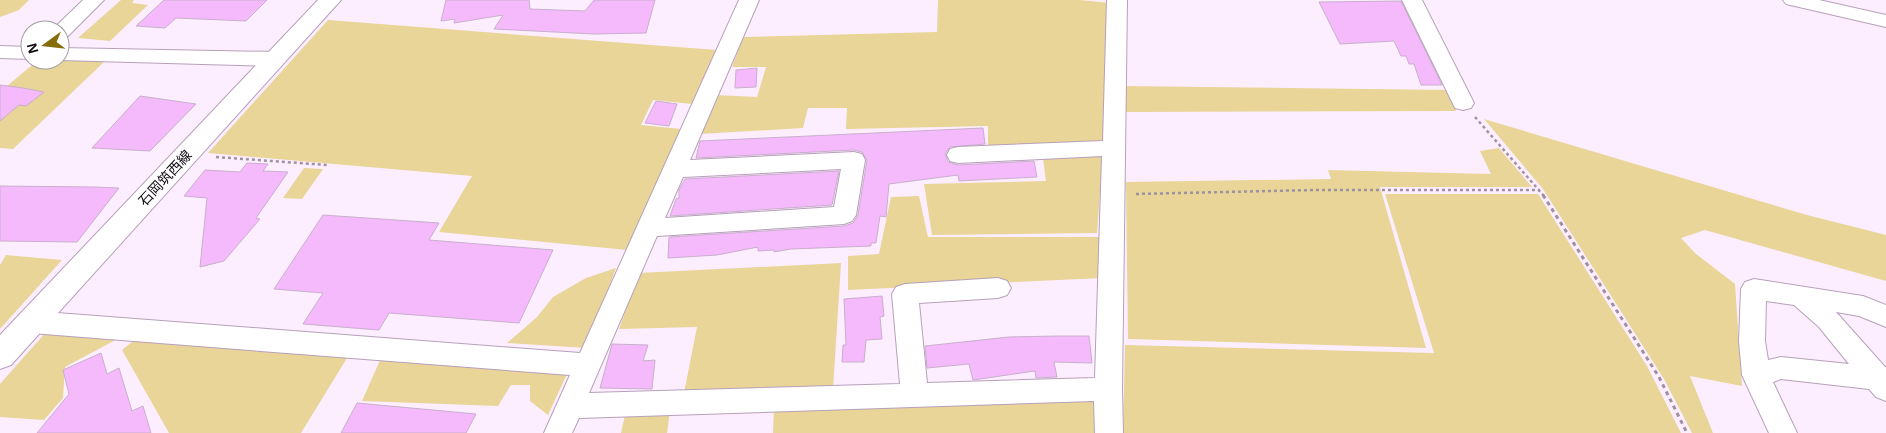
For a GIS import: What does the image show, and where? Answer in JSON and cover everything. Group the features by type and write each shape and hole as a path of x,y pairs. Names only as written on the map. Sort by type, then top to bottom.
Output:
{"main road":[{"name":"石岡筑西線","path":"0,356 330,0"}],"street":[{"path":"70,23 94,0"},
{"path":"558,433 749,0"},
{"path":"1109,433 1108,389 1117,0"},
{"path":"1412,0 1463,103"},
{"path":"1793,0 1886,21"},
{"path":"70,42 93,55"},
{"path":"0,52 20,53"},
{"path":"70,54 275,60"},
{"path":"958,155 1114,148"},
{"path":"648,228 844,215 854,160 674,168"},
{"path":"915,395 905,294 998,288"},
{"path":"1783,433 1756,375 1752,341 1754,289 1863,306 1886,317"},
{"path":"1801,296 1828,320 1884,382"},
{"path":"31,322 588,365"},
{"path":"1756,375 1781,368 1884,382"},
{"path":"570,406 1108,389"}],"path":[{"path":"1463,103 1540,190 1659,377 1686,433"},
{"path":"211,157 327,165"},
{"path":"1112,194 1313,190 1540,190"}],"shaded area":[{"path":"0,0 29,0 19,10 0,17"},
{"path":"121,0 134,0 132,3 148,5 110,41 78,38"},
{"path":"938,0 1080,0 1110,3 1103,141 988,148 988,126 846,129 847,108 808,108 803,128 700,134 716,95 757,97 766,67 732,67 743,37 937,32"},
{"path":"328,20 717,50 692,104 653,100 641,125 681,129 627,250 439,232 472,176 208,153"},
{"path":"70,60 106,60 13,149 0,148 0,92 26,70 70,70"},
{"path":"1122,86 1448,90 1456,111 1126,112"},
{"path":"1484,119 1807,215 1886,235 1886,281 1705,230 1681,238 1696,254 1735,284 1742,386 1690,376 1713,433 1692,433 1664,379 1543,189"},
{"path":"1499,148 1532,187 1380,187 1426,348 1128,339 1126,182 1331,179 1328,170 1491,174 1480,151"},
{"path":"1103,153 1097,233 932,235 924,184 1046,181 1043,158"},
{"path":"304,168 323,169 302,199 283,198"},
{"path":"1385,194 1538,194 1647,366 1681,433 1123,433 1125,345 1434,353"},
{"path":"919,196 928,237 1099,237 1102,278 848,290 848,256 879,254 891,197"},
{"path":"6,255 62,260 0,329 0,265"},
{"path":"841,263 833,389 684,393 697,327 619,329 639,273"},
{"path":"616,268 586,348 507,343 537,317 553,297 586,278"},
{"path":"47,331 123,336 65,367 63,398 44,420 0,417 0,384"},
{"path":"137,338 347,358 301,433 169,433 122,350"},
{"path":"381,358 568,372 548,415 530,401 530,385 511,385 498,406 362,401"},
{"path":"1098,396 1097,433 773,433 774,407"},
{"path":"670,411 667,433 621,433 625,415"}],"building":[{"path":"164,0 267,0 246,21 176,18 165,28 136,26"},
{"path":"446,0 529,0 530,9 585,11 594,0 655,0 646,33 594,34 494,29 503,15 454,23 455,19 441,21"},
{"path":"1401,1 1442,85 1421,85 1414,64 1409,64 1406,56 1401,56 1394,41 1340,44 1319,2"},
{"path":"757,68 756,87 735,88 736,70"},
{"path":"0,85 44,92 26,106 19,105 0,121"},
{"path":"140,96 196,104 150,151 92,148"},
{"path":"656,101 677,104 669,126 645,123"},
{"path":"983,128 985,144 950,147 945,154 948,162 958,165 1034,161 1037,177 959,181 958,175 889,184 886,217 880,216 876,243 871,243 871,246 791,249 774,252 774,250 758,251 758,247 717,255 668,258 669,237 844,226 853,223 858,215 867,160 862,152 854,150 696,158 700,141"},
{"path":"247,163 268,164 263,171 288,172 256,218 260,219 224,261 200,267 207,198 184,196 205,170 240,172"},
{"path":"839,171 832,205 670,216 676,199 679,198 679,190 685,179"},
{"path":"0,186 119,188 77,242 0,241"},
{"path":"323,215 439,223 429,240 553,250 519,323 389,313 379,330 303,324 323,293 274,289"},
{"path":"882,296 884,316 880,317 882,339 866,340 864,362 842,362 843,345 846,345 844,299"},
{"path":"1089,336 1092,363 1054,362 1057,377 1036,378 1035,371 973,380 969,364 927,368 925,346 1009,337"},
{"path":"612,344 648,345 643,361 655,360 652,389 600,388"},
{"path":"101,353 107,374 119,368 132,411 143,406 151,433 37,433 69,394 63,370"},
{"path":"357,403 476,414 466,433 341,433"}]}
